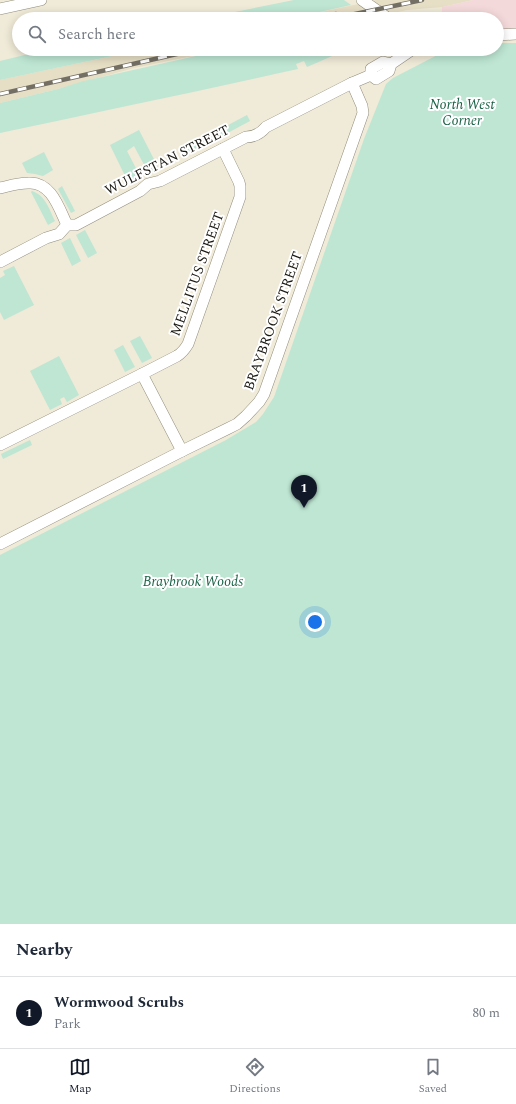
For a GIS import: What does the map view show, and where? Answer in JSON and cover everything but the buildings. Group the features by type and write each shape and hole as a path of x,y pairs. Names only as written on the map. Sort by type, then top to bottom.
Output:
{"street":[{"path":"0,8 41,0"},
{"path":"362,0 379,12"},
{"path":"504,35 516,34"},
{"name":"WULFSTAN STREET","path":"0,262 46,238 59,234 67,225 76,225 140,191 148,184 160,181 246,137 252,137 263,131 266,127 371,75 371,69 383,62 391,64 403,56"},
{"name":"BRAYBROOK STREET","path":"0,544 237,424 253,409 264,394 363,113 362,106 352,84"},
{"name":"MELLITUS STREET","path":"0,445 182,353 188,344 240,196 239,182 223,149"},
{"path":"0,188 28,183 35,183 41,186 51,194 67,225"},
{"path":"142,374 182,451"}],"shaded area":[{"path":"377,0 473,0 442,7 398,12 321,12"},
{"path":"473,0 516,0 516,31 504,31 504,12 442,12 442,7"},
{"path":"112,56 193,56 134,68 0,103 0,80"}],"green space":[{"path":"294,0 344,0 351,5 320,12 235,12"},
{"path":"504,43 516,43 516,924 0,924 0,555 226,440 256,422 263,414 274,397 364,139 386,84 393,78 435,56 504,56"},
{"path":"20,56 112,56 0,80 0,61"},
{"path":"196,56 332,56 307,67 304,61 296,64 298,69 0,133 0,103 84,81"},
{"path":"247,115 250,121 220,137 217,131"},
{"path":"139,130 159,169 149,174 134,146 127,151 141,178 129,184 110,145"},
{"path":"214,133 217,138 188,153 184,147"},
{"path":"44,152 53,170 43,176 27,173 22,163"},
{"path":"62,186 75,211 71,213 58,189"},
{"path":"32,191 41,196 55,221 48,225 31,192"},
{"path":"85,230 97,253 88,258 76,235"},
{"path":"70,238 81,261 72,266 61,243"},
{"path":"14,266 34,305 4,320 0,312 0,278 5,275 3,271"},
{"path":"140,336 152,358 142,363 130,341"},
{"path":"123,345 135,367 125,372 114,350"},
{"path":"59,356 79,395 67,402 64,397 60,399 62,404 50,410 30,371"},
{"path":"30,440 32,445 3,459 1,454"}],"railway":[{"path":"365,12 422,0"},
{"path":"0,94 168,56"}],"place":[{"name":"Wormwood Scrubs","path":"304,508"}],"park label":[{"name":"North West Corner","path":"462,112"},
{"name":"Braybrook Woods","path":"193,581"}]}
